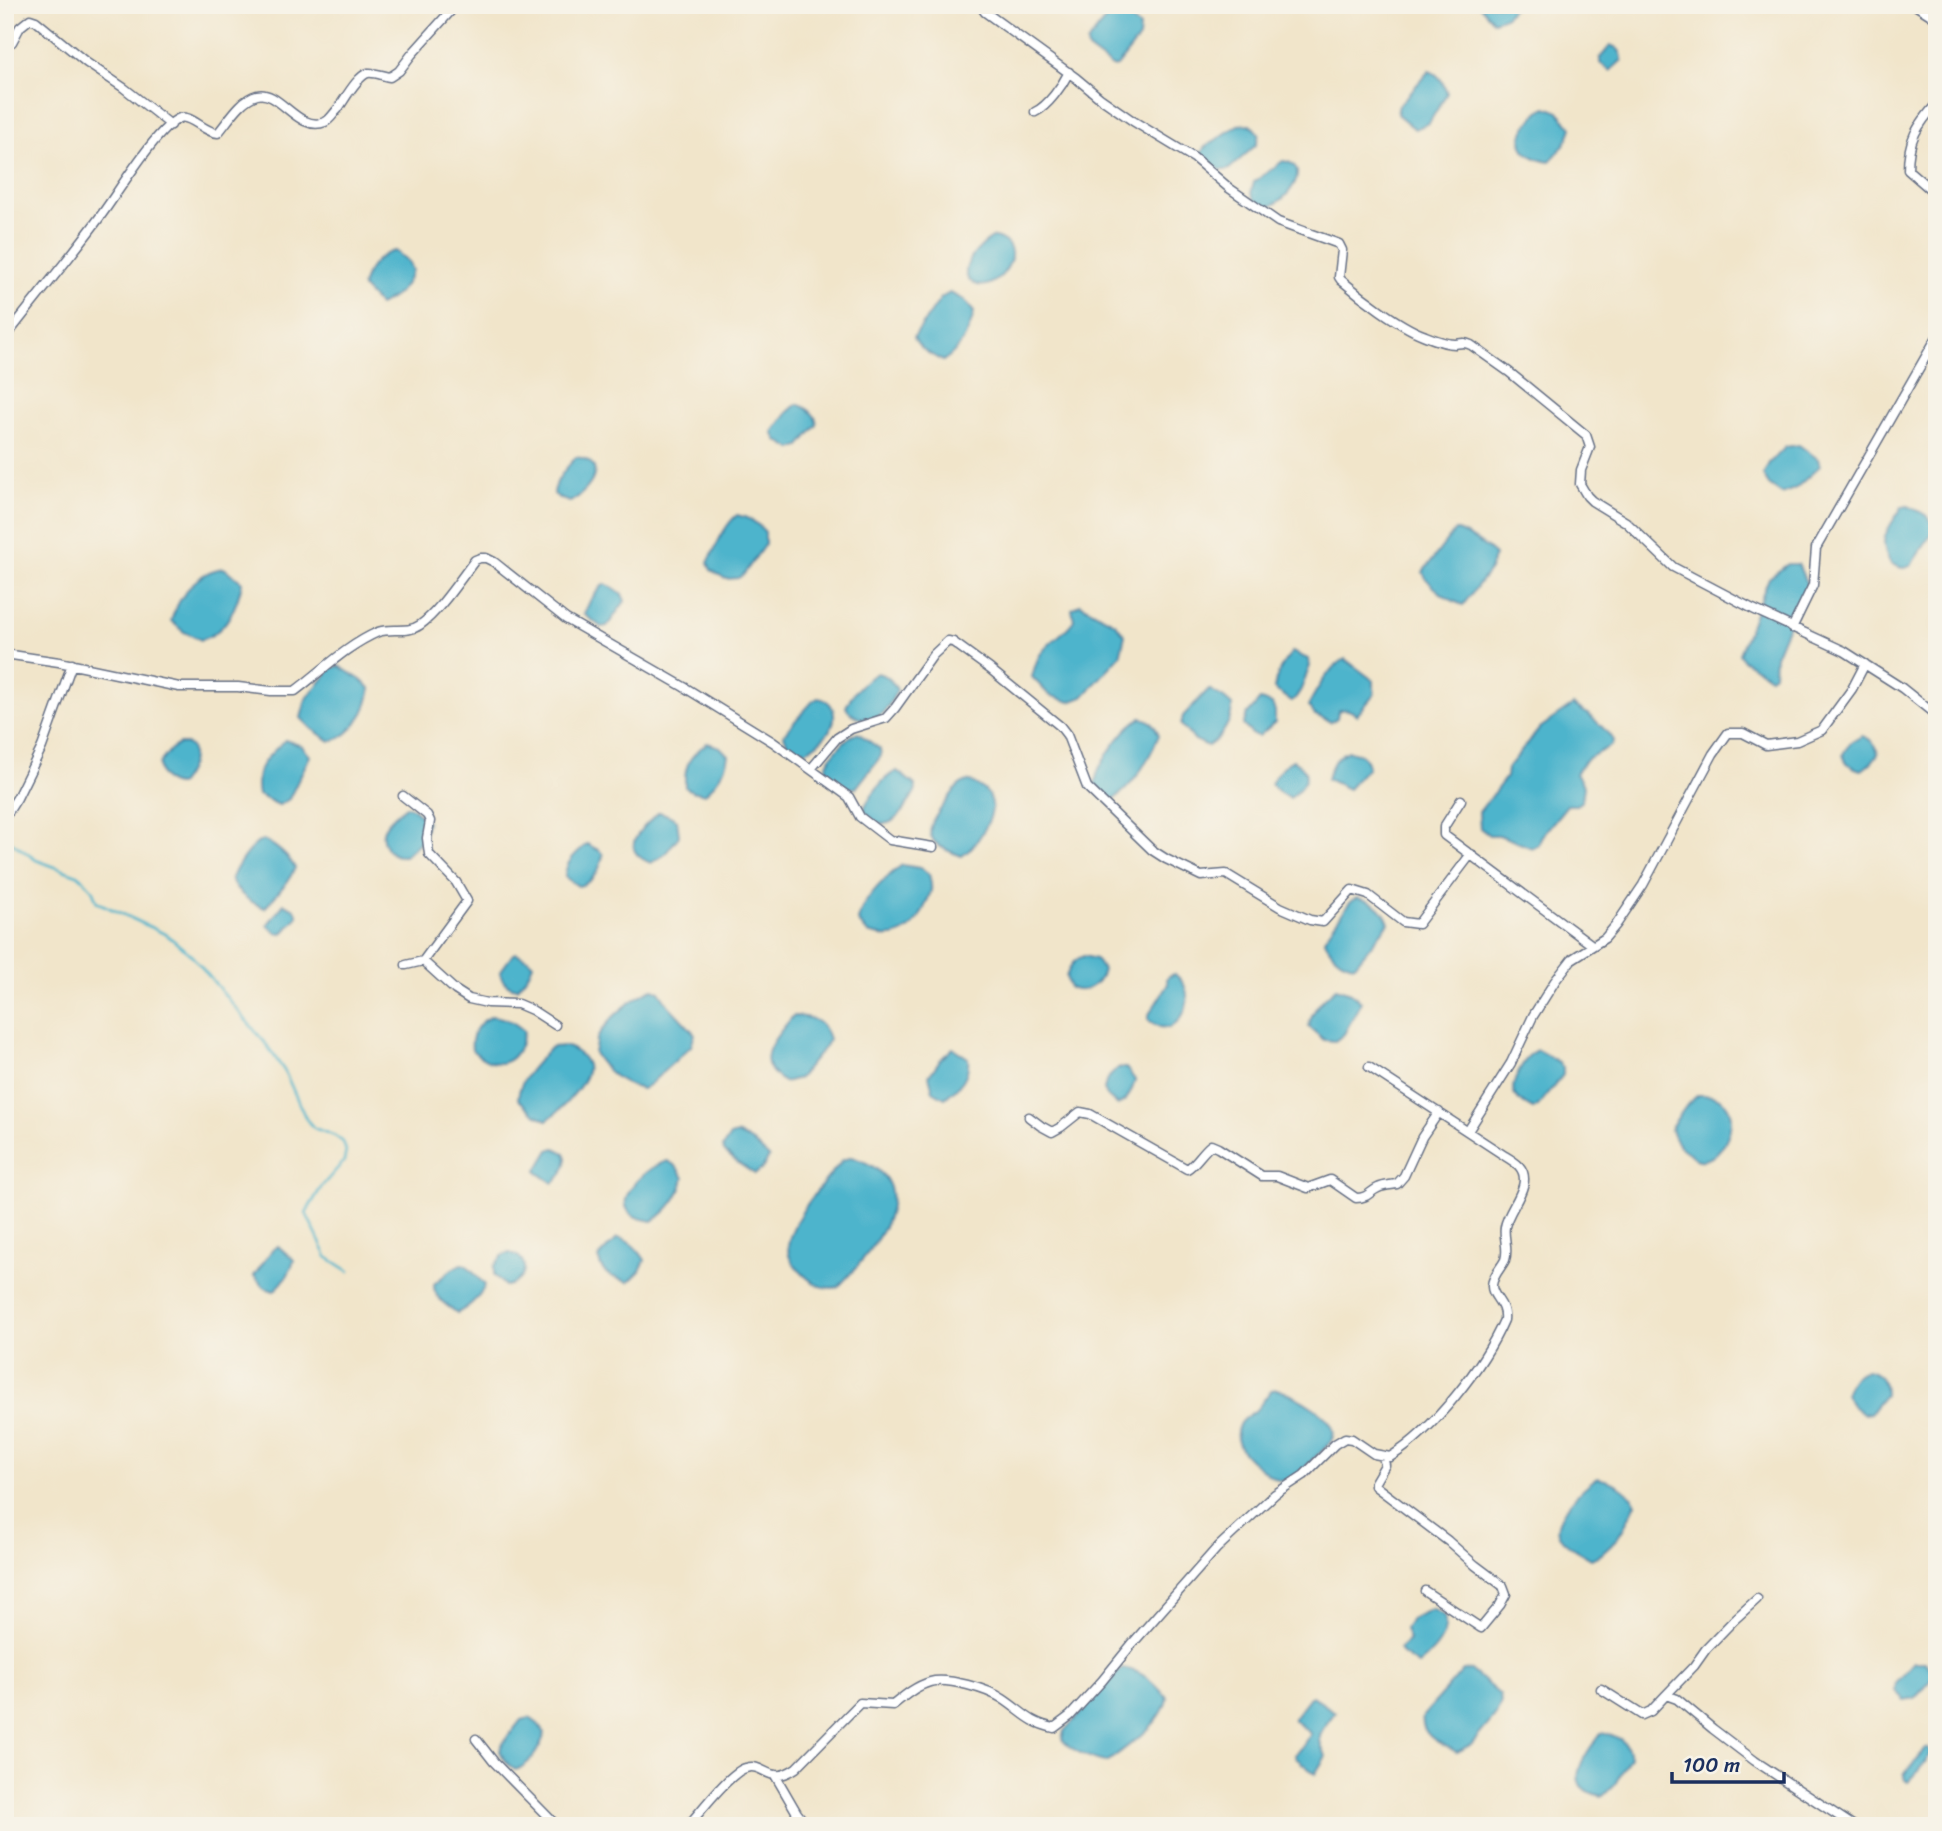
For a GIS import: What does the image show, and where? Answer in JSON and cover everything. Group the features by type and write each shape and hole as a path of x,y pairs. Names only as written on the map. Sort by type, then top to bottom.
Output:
{"street":[{"path":"5,338 102,214 136,164 179,118 187,117 211,133 218,132 242,105 256,95 266,94 305,121 325,122 359,78 368,73 390,77 399,71 456,5"},
{"path":"980,5 985,12 1133,121 1194,158 1229,188 1278,222 1339,244 1342,250 1339,276 1341,280 1389,315 1420,334 1442,342 1464,342 1471,345 1510,372 1587,435 1590,447 1581,470 1580,484 1587,496 1626,522 1673,567 1792,628 1844,650 1902,688 1937,718"},
{"path":"1915,5 1937,19"},
{"path":"12,42 20,27 30,19 36,21 87,63 171,125"},
{"path":"1035,112 1053,95 1069,72"},
{"path":"1937,103 1919,124 1908,161 1908,170 1937,195"},
{"path":"1792,628 1813,584 1816,548 1937,337"},
{"path":"5,654 72,664 179,687 295,691 328,663 377,633 387,629 411,629 419,626 433,613 475,560 486,558 516,578 566,619 684,687 811,769 849,797 860,817 890,840 933,847"},
{"path":"811,769 836,738 851,729 886,718 933,655 948,641 990,668 1060,726 1067,735 1087,787 1152,850 1201,876 1226,874 1280,906 1311,920 1323,922 1352,890 1368,895 1403,922 1418,923 1471,854"},
{"path":"5,817 42,747 72,664"},
{"path":"1468,1131 1511,1063 1533,1016 1555,981 1573,958 1605,938 1643,885 1713,754 1728,733 1743,733 1766,745 1797,741 1822,730 1852,689 1865,664"},
{"path":"403,796 427,815 430,821 427,838 429,854 456,882 467,901 423,961 407,965"},
{"path":"1461,800 1444,827 1444,835 1592,945"},
{"path":"423,961 469,999 487,1003 518,1004 555,1025"},
{"path":"688,1826 712,1797 740,1770 748,1766 775,1775 786,1775 860,1703 893,1705 932,1681 964,1684 988,1691 1038,1724 1054,1728 1070,1716 1102,1681 1216,1549 1275,1494 1304,1475 1335,1444 1345,1438 1352,1439 1374,1454 1390,1457 1443,1412 1479,1365 1504,1320 1505,1312 1492,1288 1505,1259 1504,1229 1523,1188 1524,1177 1520,1167 1369,1067"},
{"path":"1029,1117 1052,1132 1080,1112 1090,1114 1187,1169 1191,1168 1211,1145 1262,1177 1277,1176 1308,1188 1330,1180 1360,1199 1370,1195 1376,1188 1397,1184 1439,1112"},
{"path":"1383,1456 1385,1465 1375,1486 1503,1586 1506,1594 1481,1628 1425,1591"},
{"path":"1601,1689 1642,1715 1651,1712 1694,1666 1706,1649 1756,1599"},
{"path":"1667,1695 1677,1699 1755,1761 1854,1826"},
{"path":"476,1739 494,1762 557,1826"},
{"path":"775,1775 807,1826"}],"water":[{"path":"1479,5 1515,5 1505,17 1493,21"},
{"path":"1117,9 1140,27 1139,38 1117,66 1112,67 1088,49 1087,43 1112,11"},
{"path":"1610,46 1619,50 1622,60 1610,71 1600,63 1600,58"},
{"path":"1429,71 1441,79 1447,93 1429,123 1415,129 1397,114 1399,105"},
{"path":"1546,107 1559,112 1572,128 1563,146 1549,162 1533,157 1522,144 1524,131 1531,120"},
{"path":"1250,124 1259,134 1256,145 1228,170 1220,170 1201,154 1204,148 1238,125"},
{"path":"1283,161 1293,164 1297,171 1292,188 1277,202 1262,206 1255,201 1251,193 1254,182"},
{"path":"995,237 1005,242 1010,250 1008,267 994,281 978,285 966,275 967,267 975,252"},
{"path":"395,251 408,261 412,270 400,292 379,305 362,287 374,264"},
{"path":"950,293 964,300 974,312 963,340 943,361 922,349 914,337 941,298"},
{"path":"797,404 815,417 817,425 800,446 792,449 777,440 773,432"},
{"path":"1799,445 1818,459 1820,466 1796,488 1782,494 1769,485 1763,475 1769,463 1786,447"},
{"path":"576,457 587,460 593,465 594,471 589,485 570,502 554,494 559,479"},
{"path":"1908,506 1928,517 1934,530 1911,565 1902,568 1891,564 1884,540 1888,528 1902,507"},
{"path":"737,515 756,523 765,532 765,544 744,574 738,578 726,579 711,570 708,563 724,531"},
{"path":"1455,530 1495,555 1490,569 1463,605 1440,592 1423,572"},
{"path":"1788,564 1798,564 1809,589 1785,632 1775,656 1774,674 1770,677 1743,660 1739,654 1769,578"},
{"path":"224,568 242,582 239,595 226,622 201,640 184,632 171,621 184,594 197,579"},
{"path":"604,584 617,590 625,601 607,626 601,627 584,614 591,599"},
{"path":"1080,604 1115,623 1125,635 1120,656 1083,697 1070,702 1049,695 1032,677 1040,655 1074,620 1072,609"},
{"path":"1292,652 1308,659 1310,666 1301,689 1292,701 1274,689 1280,669"},
{"path":"1345,659 1374,681 1374,695 1357,715 1341,710 1331,722 1315,715 1308,706 1328,674"},
{"path":"339,666 370,688 367,704 358,721 338,739 330,741 301,718 306,699 332,668"},
{"path":"877,673 889,679 897,690 887,708 878,717 866,720 851,714 846,707 852,696 867,679"},
{"path":"1209,689 1232,705 1225,728 1208,746 1195,740 1181,725 1183,716"},
{"path":"818,698 830,703 834,714 834,721 828,733 806,751 788,746 784,735 787,730"},
{"path":"1260,700 1272,704 1275,722 1259,736 1252,734 1243,725 1247,715"},
{"path":"1573,705 1595,720 1613,740 1612,745 1585,760 1576,774 1584,786 1582,801 1576,805 1567,805 1541,837 1539,844 1532,848 1499,835 1489,835 1480,828 1479,812 1506,777 1507,769 1540,728"},
{"path":"1141,718 1152,723 1159,735 1140,771 1128,787 1113,800 1100,793 1095,784 1098,771 1118,740"},
{"path":"858,733 880,749 881,756 856,788 852,788 832,780 826,769 839,748"},
{"path":"1862,736 1873,743 1878,754 1862,770 1850,765 1843,754 1850,743"},
{"path":"285,740 302,746 310,756 289,799 279,805 258,795 257,786 263,764"},
{"path":"707,743 720,747 728,755 720,776 705,794 685,787 685,779 689,761"},
{"path":"179,744 191,747 192,757 188,772 179,785 164,779 159,764 171,749"},
{"path":"1349,751 1362,756 1368,767 1348,789 1327,779 1337,758"},
{"path":"1293,760 1306,774 1303,784 1290,798 1271,784 1280,770"},
{"path":"897,771 915,785 916,790 894,820 887,824 880,823 864,810 865,806 879,786"},
{"path":"970,781 989,796 992,810 982,833 962,856 934,841 930,829 938,812 959,786"},
{"path":"406,806 427,821 424,838 405,856 399,856 388,850 383,835 387,824"},
{"path":"659,812 677,820 679,836 664,855 651,863 635,852 634,845 640,832"},
{"path":"263,840 281,851 295,868 288,881 265,908 245,897 231,880 244,857"},
{"path":"587,844 603,855 595,875 578,886 565,877 565,872 572,858"},
{"path":"902,865 920,868 929,874 931,888 925,906 915,922 903,933 887,936 868,933 858,921 864,905 882,883"},
{"path":"1357,898 1377,906 1389,923 1355,965 1336,957 1324,939 1351,901"},
{"path":"284,904 295,909 298,916 279,934 267,925"},
{"path":"516,953 533,964 518,988 506,983 500,972"},
{"path":"1084,956 1096,959 1103,970 1101,975 1091,987 1081,990 1070,988 1066,977 1069,970"},
{"path":"1175,974 1185,987 1187,1002 1176,1023 1169,1028 1160,1027 1148,1020 1148,1016 1168,984 1167,979"},
{"path":"1336,988 1351,993 1361,1002 1344,1034 1335,1041 1324,1040 1309,1027 1310,1021 1318,1005"},
{"path":"653,989 659,991 695,1034 691,1046 642,1089 615,1076 603,1066 594,1053 598,1037 608,1023 630,1003"},
{"path":"493,1016 510,1021 524,1031 517,1052 505,1062 490,1062 472,1050 476,1029 483,1021"},
{"path":"793,1016 816,1021 824,1028 829,1039 799,1078 784,1082 774,1074 767,1058 769,1049"},
{"path":"566,1046 584,1058 587,1071 573,1095 547,1120 535,1114 518,1099 519,1091 530,1071 551,1047"},
{"path":"953,1048 968,1058 968,1065 959,1085 945,1098 933,1091 929,1076"},
{"path":"1537,1050 1559,1062 1563,1075 1533,1109 1515,1096 1513,1087 1521,1067"},
{"path":"1118,1068 1126,1068 1135,1080 1129,1095 1117,1105 1104,1089 1107,1079"},
{"path":"1698,1095 1715,1097 1726,1104 1730,1114 1727,1138 1712,1157 1701,1160 1679,1145 1674,1139 1671,1127"},
{"path":"737,1134 751,1141 769,1157 762,1169 755,1174 724,1151 723,1147 730,1136"},
{"path":"555,1148 565,1153 567,1158 563,1172 553,1183 537,1170 549,1150"},
{"path":"851,1157 875,1168 888,1182 892,1199 888,1217 866,1254 838,1287 824,1287 812,1282 796,1267 790,1258 788,1247 797,1220 806,1206 843,1160"},
{"path":"668,1161 676,1166 684,1178 676,1197 664,1213 653,1221 636,1217 628,1210 626,1201 629,1191 646,1172"},
{"path":"617,1238 633,1246 645,1260 640,1271 629,1282 609,1275 600,1263 599,1257"},
{"path":"278,1246 294,1260 287,1277 274,1291 265,1288 254,1276 272,1250"},
{"path":"509,1253 517,1255 524,1265 524,1270 518,1281 505,1286 494,1275 494,1266 502,1256"},
{"path":"461,1264 466,1265 485,1285 474,1301 457,1313 438,1297 434,1284"},
{"path":"1867,1370 1881,1378 1885,1395 1870,1413 1863,1414 1852,1405 1845,1394 1853,1379"},
{"path":"1277,1389 1314,1408 1330,1423 1333,1431 1332,1439 1325,1448 1298,1474 1284,1481 1273,1478 1248,1457 1240,1448 1237,1437 1242,1420 1255,1411 1272,1390"},
{"path":"1597,1478 1620,1486 1636,1503 1613,1543 1591,1559 1565,1542 1559,1535 1558,1528 1559,1520 1570,1504"},
{"path":"1432,1609 1444,1616 1445,1630 1434,1649 1418,1665 1399,1649 1409,1640 1405,1629 1411,1619"},
{"path":"1914,1662 1924,1662 1937,1674 1915,1698 1904,1700 1895,1691 1896,1682"},
{"path":"1122,1668 1142,1675 1167,1697 1165,1707 1152,1725 1107,1762 1089,1757 1062,1739 1064,1731"},
{"path":"1463,1670 1472,1671 1500,1695 1501,1702 1496,1715 1471,1745 1457,1752 1428,1734 1423,1716"},
{"path":"1312,1696 1335,1712 1321,1732 1320,1742 1326,1756 1315,1774 1296,1758 1295,1755 1311,1734 1293,1719"},
{"path":"530,1718 545,1733 534,1755 521,1768 515,1770 500,1752 501,1746 521,1720"},
{"path":"1601,1733 1612,1735 1624,1742 1630,1757 1615,1784 1603,1796 1590,1792 1582,1786 1579,1779 1583,1761"},
{"path":"1926,1748 1932,1753 1908,1782 1904,1775"}],"waterway":[{"path":"5,840 36,860 80,876 92,889 97,902 167,935 191,955 266,1044 285,1072 306,1119 314,1128 343,1142 346,1151 344,1161 322,1186 306,1213 327,1257 349,1271"}]}
